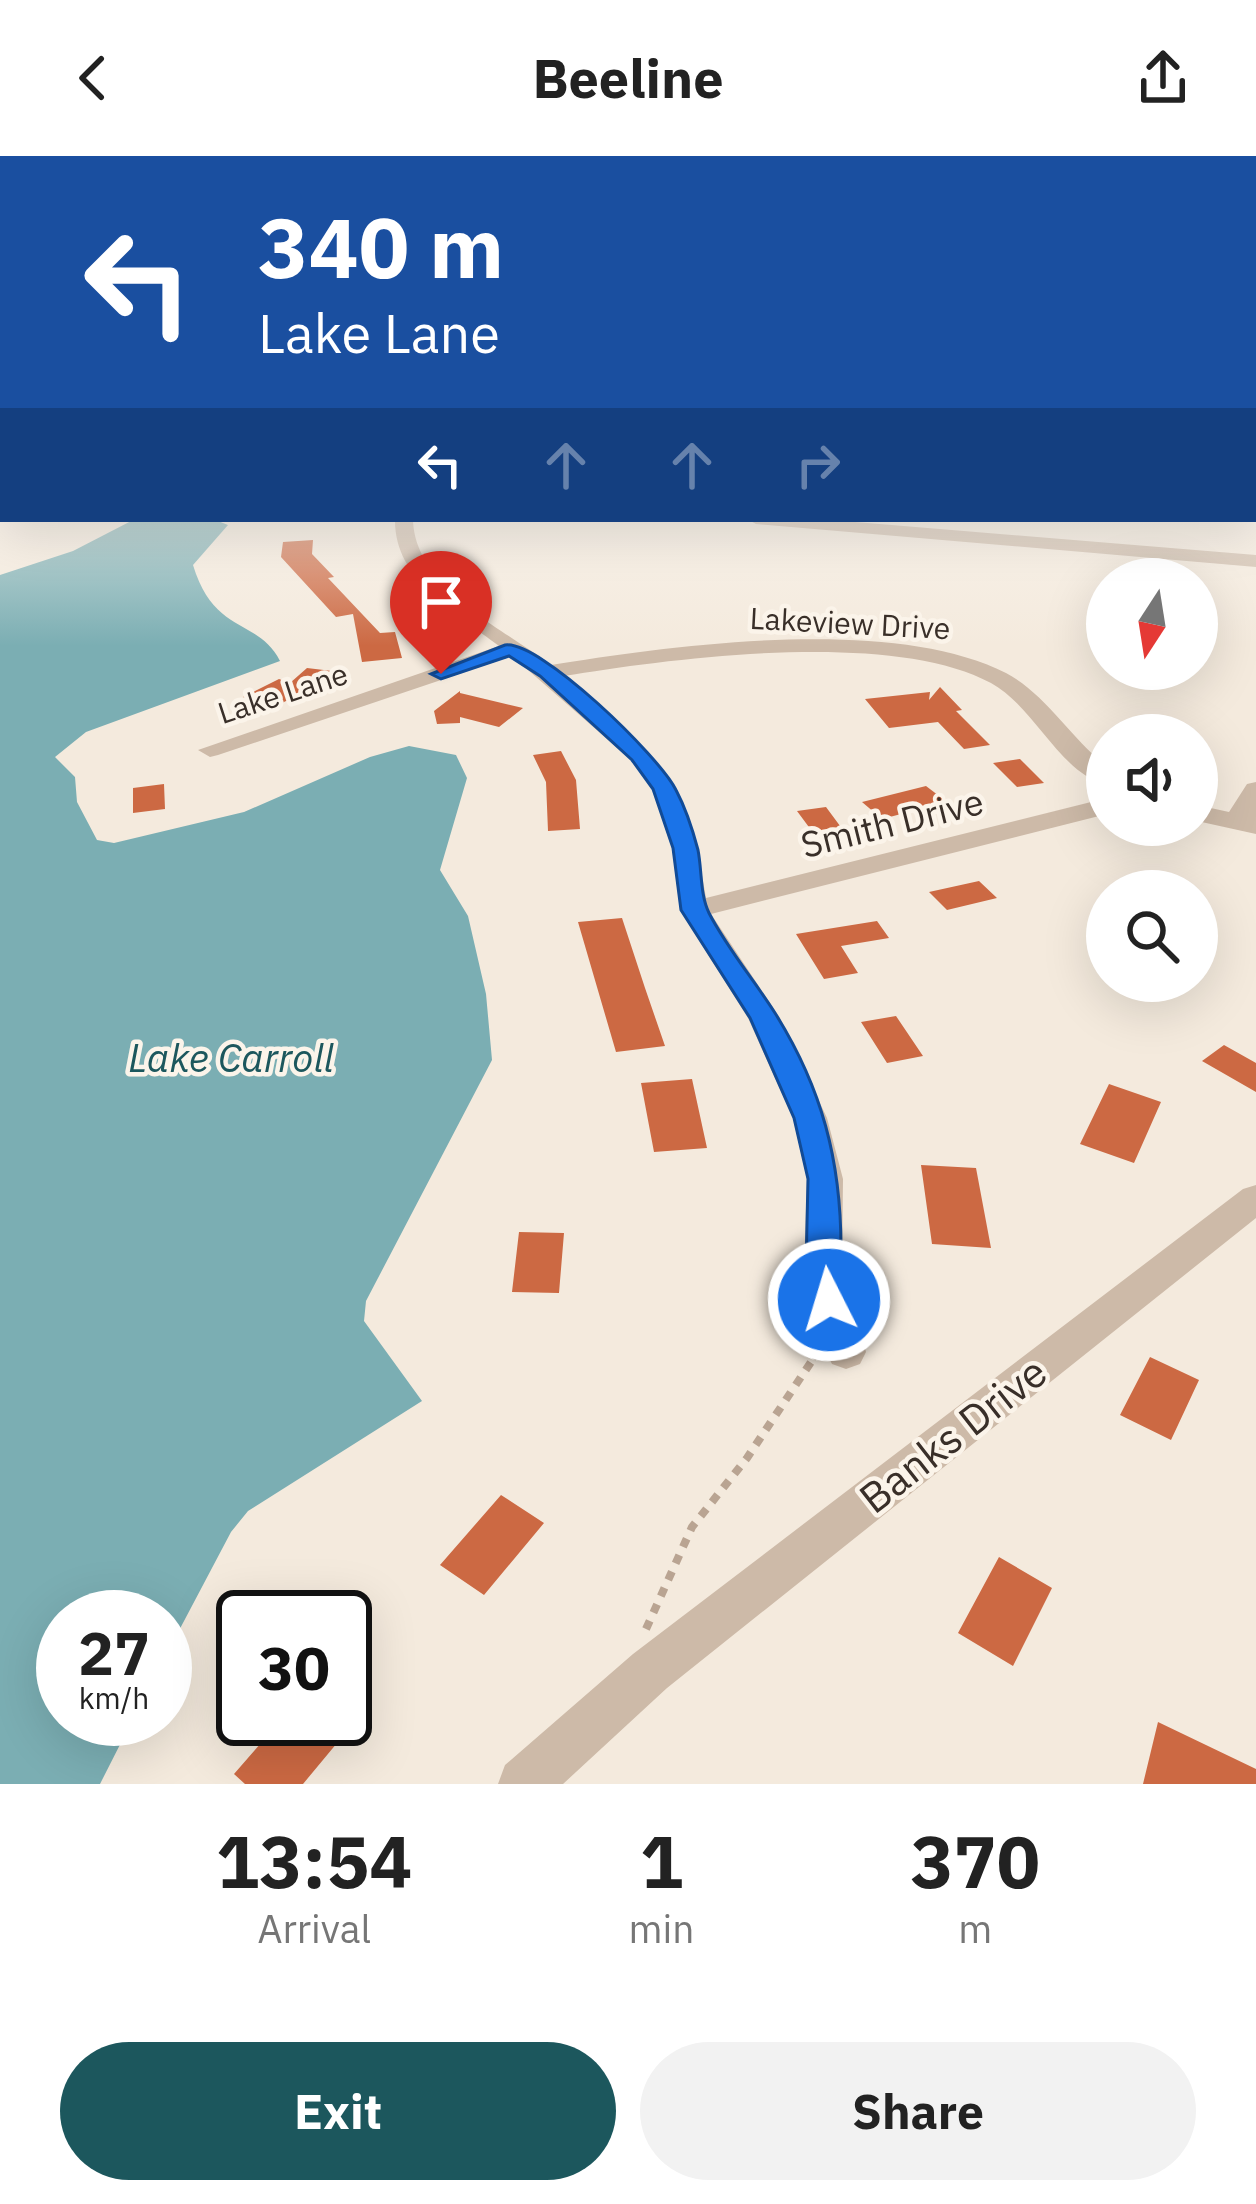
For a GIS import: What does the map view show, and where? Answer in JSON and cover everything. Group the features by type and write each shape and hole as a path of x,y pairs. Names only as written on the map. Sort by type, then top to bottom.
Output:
{"street":[{"path":"404,522 404,545 429,583 547,672 639,755 664,789 685,848 694,910 764,1018 810,1118 825,1179 823,1268 846,1352"},
{"path":"792,522 1256,561"},
{"name":"Lake Lane","path":"210,750 512,649"},
{"name":"Lakeview Drive","path":"547,672 683,651 910,654 962,663 998,677 1086,764"},
{"path":"1249,825 1242,811 1256,789"},
{"name":"Smith Drive","path":"694,910 1086,811"},
{"path":"1218,817 1249,825"},
{"name":"Banks Drive","path":"524,1784 641,1679 1256,1198"}],"path":[{"path":"641,1679 642,1640 692,1527 806,1376 829,1327 829,1300"}],"water":[{"name":"Lake Carroll","path":"129,522 228,525 193,565 212,603 271,647 280,661 86,732 55,757 75,777 77,802 97,840 114,843 244,812 370,757 409,746 456,755 467,778 440,870 468,916 486,994 492,1060 366,1301 364,1321 422,1401 248,1511 231,1532 192,1606 192,1590 36,1590 36,1746 119,1746 100,1784 0,1784 0,575 73,551"}],"building":[{"path":"313,540 312,554 334,577 328,578 380,633 395,632 402,658 362,662 353,614 336,617 281,557 283,542"},
{"path":"307,668 332,671 318,685 270,709 243,697 279,679 290,683"},
{"path":"940,687 990,745 964,749 938,722 889,728 865,699 930,692 929,700"},
{"path":"460,691 523,708 499,727 460,717 460,723 437,724 434,711"},
{"path":"561,751 576,780 580,829 548,831 546,782 533,755"},
{"path":"1020,759 1044,783 1017,787 993,763"},
{"path":"164,784 165,809 133,813 133,788"},
{"path":"926,786 947,802 882,819 862,802"},
{"path":"826,807 846,834 817,838 797,811"},
{"path":"979,881 997,898 947,910 929,892"},
{"path":"622,918 665,1046 616,1052 578,922"},
{"path":"877,921 889,938 841,946 858,973 824,979 796,934"},
{"path":"896,1016 923,1056 887,1063 861,1022"},
{"path":"1224,1045 1256,1063 1256,1092 1202,1061"},
{"path":"692,1079 707,1148 654,1152 641,1083"},
{"path":"1109,1084 1161,1102 1134,1163 1080,1144"},
{"path":"921,1165 976,1168 991,1248 932,1244"},
{"path":"519,1232 564,1233 559,1293 512,1292"},
{"path":"1150,1357 1199,1380 1171,1440 1120,1415"},
{"path":"501,1495 544,1523 484,1595 440,1565"},
{"path":"999,1557 1052,1588 1013,1666 958,1633"},
{"path":"1158,1722 1256,1769 1256,1784 1143,1784"},
{"path":"258,1746 335,1746 303,1784 245,1784 234,1774"}],"route":[{"path":"441,674 512,649 547,672 639,755 664,789 685,848 694,910 764,1018 810,1118 825,1179 823,1268 829,1300"}]}
